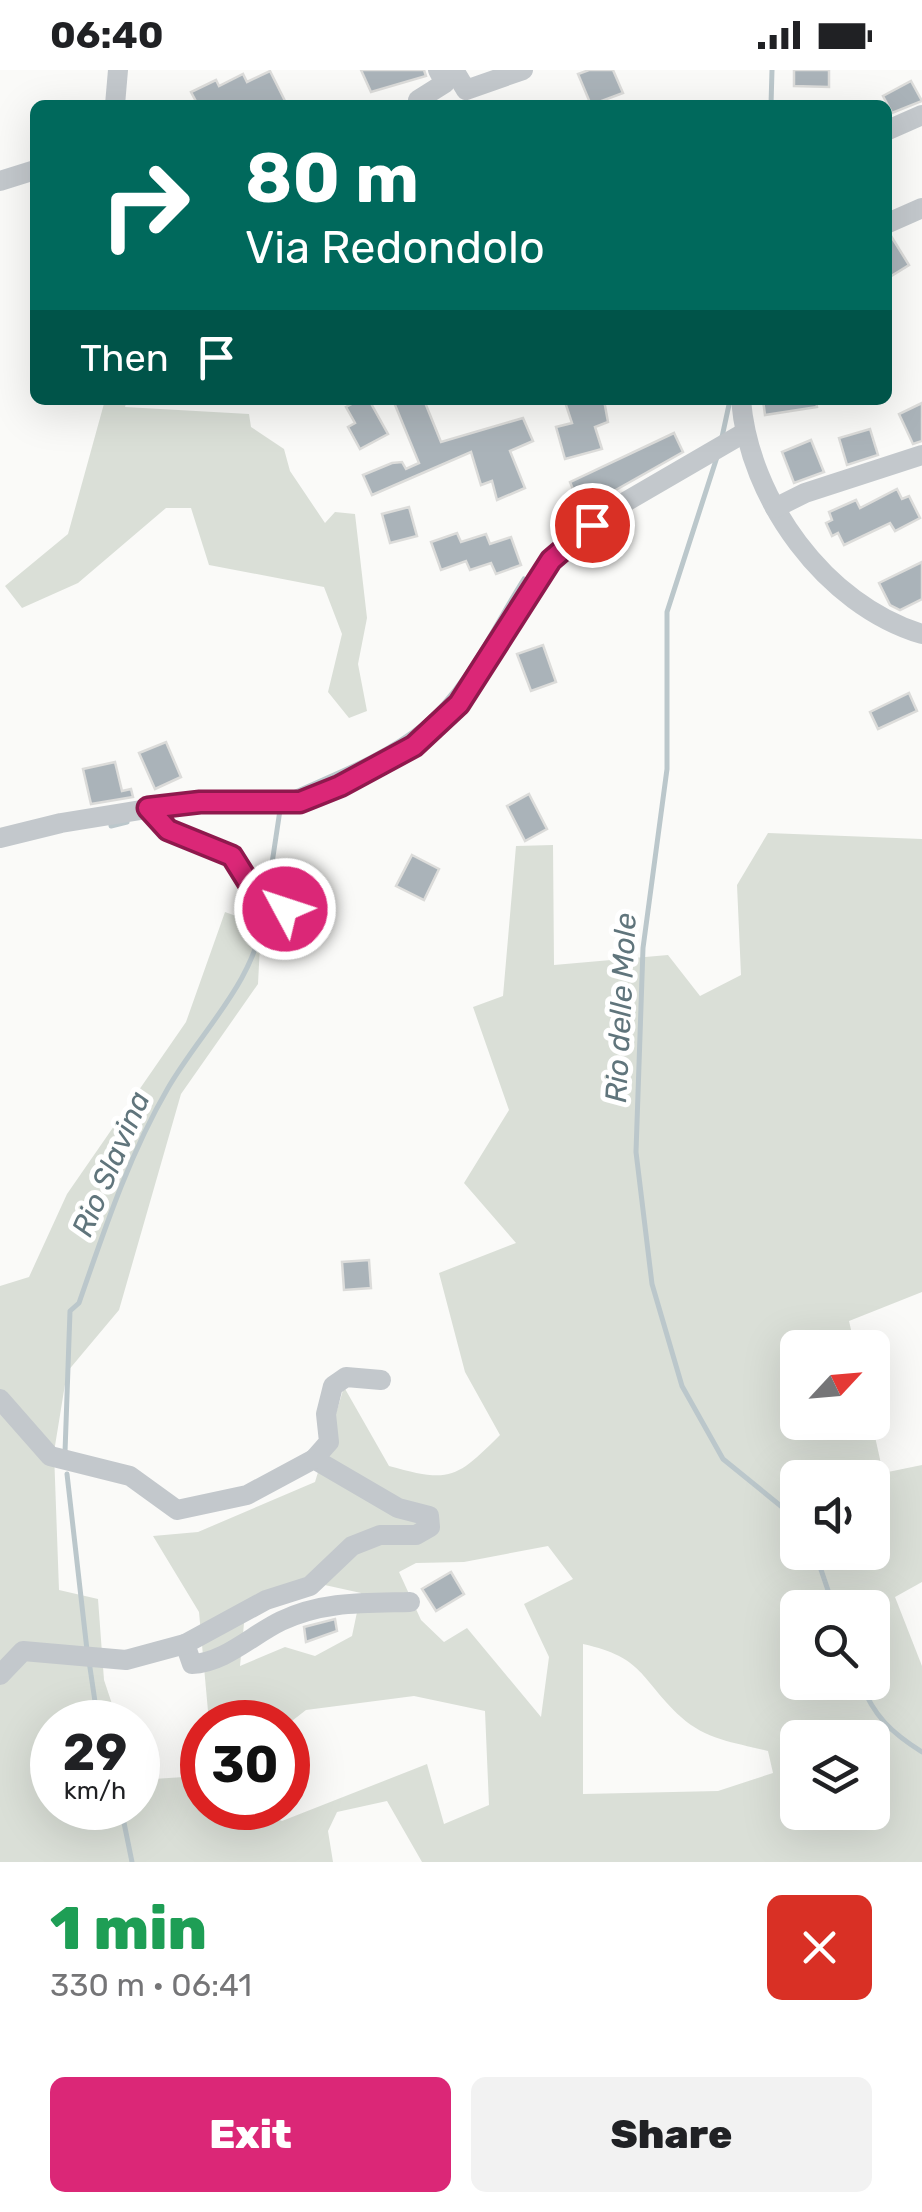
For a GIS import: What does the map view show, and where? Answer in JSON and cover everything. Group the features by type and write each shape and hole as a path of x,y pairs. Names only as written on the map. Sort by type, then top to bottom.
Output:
{"street":[{"path":"115,100 118,70"},
{"path":"418,100 445,83 438,70"},
{"path":"454,70 466,90 523,70"},
{"path":"892,128 922,115"},
{"path":"0,181 30,172"},
{"path":"892,220 922,208"},
{"path":"742,405 752,464 775,508 837,586 858,605 922,634"},
{"path":"0,838 148,808 200,802 300,802 340,786 414,746 459,704 551,560 627,501 744,433"},
{"path":"775,508 805,493 922,455"},
{"path":"148,808 168,830 232,856 262,904 285,909"},
{"path":"0,1399 50,1456 130,1476 176,1510 247,1495 314,1460 329,1442 326,1414 333,1386 346,1377 381,1380"},
{"path":"0,1676 23,1651 126,1660 185,1644 266,1600 310,1586 352,1546 380,1535 416,1536 430,1527 429,1516 398,1508 314,1460"},
{"path":"185,1644 192,1664 211,1663 283,1620 335,1602 410,1602"}],"shaded area":[{"path":"104,405 249,414 251,427 284,449 290,471 325,523 335,512 355,514 367,618 358,664 367,711 349,718 328,692 342,634 324,587 209,565 191,508 166,508 78,583 22,608 5,586 68,534"},
{"path":"768,833 922,839 922,1292 849,1321 851,1330 780,1330 780,1440 876,1440 880,1460 780,1460 780,1570 890,1570 890,1472 922,1465 922,1582 895,1597 922,1666 922,1862 422,1862 387,1801 337,1812 328,1831 333,1862 0,1862 0,1286 29,1277 67,1194 186,1022 225,912 261,925 258,984 181,1094 119,1310 67,1372 54,1452 59,1590 98,1599 104,1680 111,1700 30,1700 30,1830 160,1830 160,1779 180,1777 180,1830 310,1830 310,1810 427,1764 444,1824 489,1805 485,1711 414,1696 310,1709 310,1700 207,1700 199,1612 153,1536 198,1532 315,1482 344,1387 389,1466 426,1475 451,1473 473,1461 500,1435 465,1372 439,1273 516,1243 464,1183 509,1110 473,1007 503,996 516,846 553,845 554,965 668,955 700,996 741,975 737,885","holes":["548,1546 573,1579 524,1604 549,1657 541,1717 467,1628 444,1642 421,1620 399,1572 416,1563 464,1562","302,1580 361,1593 352,1636 315,1656 285,1647 240,1666 246,1602","583,1644 630,1663 681,1717 701,1731 768,1751 773,1773 718,1791 583,1794"]}],"building":[{"path":"361,70 424,70 426,76 371,92"},
{"path":"613,70 623,93 604,100 589,100 578,74"},
{"path":"794,70 829,70 829,87 794,86"},
{"path":"270,71 284,100 195,100 191,92 216,80 219,86 243,74 247,82"},
{"path":"911,81 922,101 892,113 892,100 883,96"},
{"path":"892,238 909,265 892,276"},
{"path":"922,403 922,441 913,444 899,414"},
{"path":"372,405 388,434 360,449 348,427 355,423 346,407"},
{"path":"395,405 426,405 441,442 523,418 533,441 510,451 525,488 497,500 492,481 481,485 471,452 372,495 363,475 392,463 402,462 406,469 419,463"},
{"path":"566,405 605,405 608,422 595,427 602,449 565,459 556,427 572,423"},
{"path":"764,405 817,405 817,407 765,415"},
{"path":"870,429 878,455 847,465 839,438"},
{"path":"674,433 683,452 598,500 600,505 569,528 560,509 578,501 570,482"},
{"path":"811,440 824,472 794,483 782,452"},
{"path":"897,489 902,499 909,496 920,518 895,531 890,523 844,545 838,533 832,536 826,523 832,520 829,512 856,500 860,508"},
{"path":"409,507 417,536 390,543 382,514"},
{"path":"457,533 461,542 486,534 490,544 511,537 521,565 496,574 491,563 470,570 466,561 441,570 431,542"},
{"path":"922,562 922,599 900,610 890,605 879,583"},
{"path":"543,645 556,682 531,691 517,654"},
{"path":"909,693 917,711 878,729 870,712"},
{"path":"166,742 181,777 155,789 139,753"},
{"path":"115,762 122,791 131,789 133,797 91,804 83,769"},
{"path":"529,794 547,829 525,841 507,806"},
{"path":"412,855 439,869 424,900 396,886"},
{"path":"369,1260 371,1288 344,1290 342,1262"},
{"path":"451,1572 464,1594 436,1611 422,1589"},
{"path":"335,1619 337,1631 306,1642 304,1627"}],"waterway":[{"name":"Rio delle Mole","path":"771,100 772,70"},
{"name":"Rio delle Mole","path":"722,437 729,405"},
{"name":"Rio delle Mole","path":"717,457 667,612 667,769 643,948 636,1152 652,1284 682,1386 723,1459 780,1505"},
{"name":"Rio Slavina","path":"291,794 375,755 422,725 466,675 524,579"},
{"name":"Rio Slavina","path":"268,890 280,810"},
{"path":"111,826 127,822"},
{"name":"Rio Slavina","path":"65,1452 70,1311 79,1303 141,1140 168,1088 250,962 264,914"},
{"name":"Rio Slavina","path":"67,1474 87,1650"},
{"name":"Rio delle Mole","path":"821,1570 828,1590"},
{"name":"Rio Slavina","path":"89,1661 95,1700"},
{"name":"Rio delle Mole","path":"869,1700 885,1723 922,1752"},
{"name":"Rio Slavina","path":"125,1830 132,1862"}],"route":[{"path":"285,909 262,904 232,856 168,830 148,808 172,808 190,802 300,802 383,765 414,746 459,704 551,560 592,525"}]}
